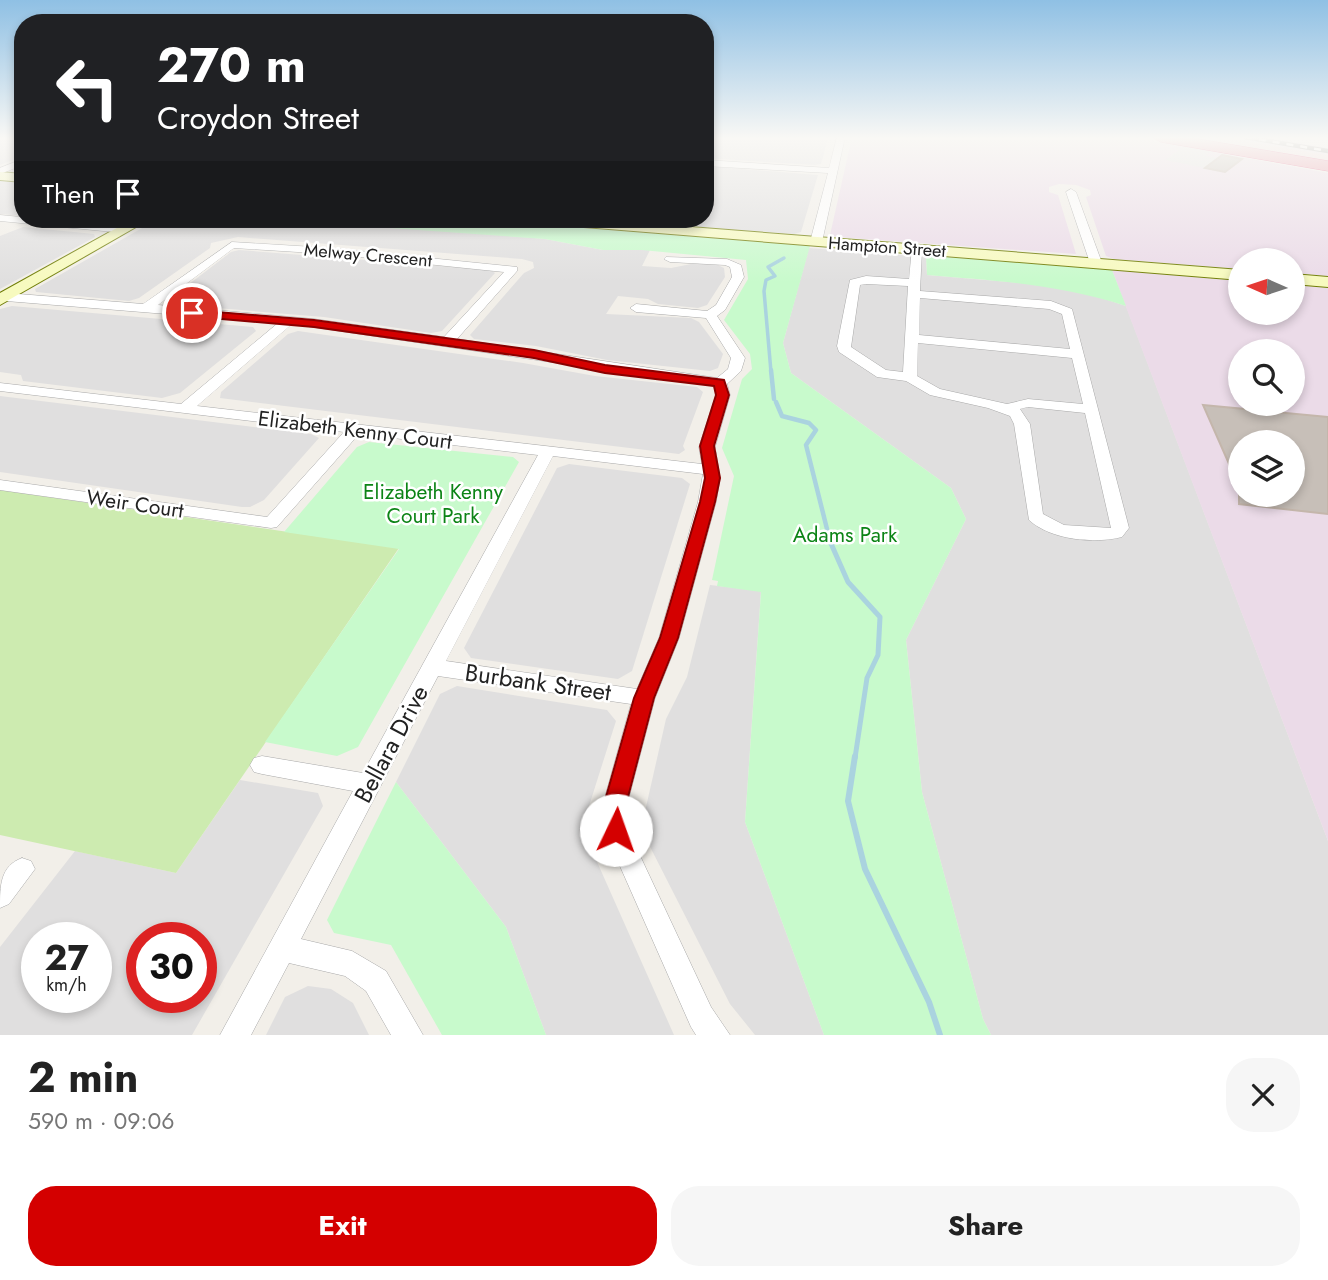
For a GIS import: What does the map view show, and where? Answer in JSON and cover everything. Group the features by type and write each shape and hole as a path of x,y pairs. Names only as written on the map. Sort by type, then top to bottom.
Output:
{"street":[{"path":"816,242 830,185"},
{"path":"1072,192 1096,263"},
{"path":"104,228 124,230"},
{"path":"3,299 127,228"},
{"name":"Hampton Street","path":"706,228 816,242 1228,274"},
{"name":"Melway Crescent","path":"144,309 232,246 330,251 513,269 447,342"},
{"path":"910,377 916,250"},
{"path":"636,308 710,315 721,307 738,277 735,265 727,262 670,259"},
{"path":"866,279 914,289 1062,308 1068,312 1078,354 1119,528 1116,533 1052,528 1040,524 1035,516 1022,424 1016,413 1007,408 942,396 929,391 910,377 874,370 844,349 854,283 866,279"},
{"path":"1306,280 1328,282"},
{"path":"3,299 288,321 534,354 605,369 720,383 734,372 738,358 710,315"},
{"path":"184,409 288,321"},
{"path":"912,338 1078,354"},
{"path":"715,1035 701,1017 616,830 617,797 644,698 669,638 707,502 712,478 707,446 723,395 720,383"},
{"name":"Elizabeth Kenny Court","path":"0,387 711,470"},
{"path":"1007,408 1028,403 1091,409"},
{"name":"Weir Court","path":"0,485 271,523 354,430"},
{"name":"Bellara Drive","path":"235,1035 547,452"},
{"name":"Burbank Street","path":"432,667 644,698"},
{"path":"262,765 369,784"},
{"path":"0,897 22,869"},
{"path":"283,948 352,964 376,981 408,1035"}],"shaded area":[{"path":"0,185 14,185 14,215 0,214"},
{"path":"714,185 815,185 801,232 794,234 714,228"},
{"path":"841,185 1055,185 1049,187 1049,192 1058,195 1076,254 830,235"},
{"path":"1077,185 1328,185 1328,276 1306,274 1306,248 1228,248 1228,268 1114,259 1106,256 1086,197 1091,195 1090,190"},
{"path":"20,228 33,228 94,234 95,237 0,289 0,236"},
{"path":"142,228 418,228 545,239 603,250 650,250 642,266 671,268 696,263 724,268 725,277 707,305 698,308 658,304 648,299 618,296 606,314 691,318 699,322 723,354 718,368 710,371 607,360 536,346 474,339 470,335 524,273 534,268 533,262 522,259 238,237 211,243 210,248 139,298 129,301 36,292 35,289"},
{"path":"809,248 926,257 927,275 1034,284 1080,291 1126,306 1328,841 1328,1035 991,1035 983,1019 922,792 906,640 966,519 951,488 791,373 783,343"},
{"path":"239,250 491,270 495,273 442,331 431,333 324,317 169,304 167,301 231,252"},
{"path":"1112,270 1228,280 1228,326 1306,326 1306,286 1328,288 1328,841"},
{"path":"12,306 253,327 256,331 180,393 162,398 23,381 21,375 0,372 0,309"},
{"path":"298,331 595,376 697,387 703,392 683,446 685,450 679,454 220,398 221,392 288,334"},
{"path":"0,396 311,434 319,438 264,500 250,507 242,507 0,472"},
{"path":"569,464 682,478 690,484 632,671 618,679 471,658 464,648 557,468"},
{"path":"710,585 761,591 745,822 824,1035 755,1035 730,1004 641,829 666,719 687,677"},
{"path":"457,686 607,710 616,721 582,828 674,1035 546,1035 506,927 396,782 440,694"},
{"path":"240,780 318,793 323,806 217,991 217,922 126,922 126,1013 205,1013 192,1035 0,1035 0,947 75,851 176,873"},
{"path":"308,986 331,989 353,1003 369,1035 266,1035 285,997"}],"green space":[{"name":"Adams Park","path":"390,228 584,228 810,246 783,343 791,373 951,488 966,519 906,640 922,792 983,1019 991,1035 824,1035 745,822 761,592 717,586 718,581 712,580 734,476 722,448 742,379 752,369 750,354 724,320 748,279 746,260 642,250 603,250 545,239"},
{"path":"926,257 1112,270 1126,306 1051,288 927,275"},
{"name":"Elizabeth Kenny Court Park","path":"369,442 513,457 519,462 358,747 337,756 265,742 399,549 284,532 357,447"},
{"path":"0,490 399,548 176,873 0,835"},
{"path":"396,782 506,927 546,1035 442,1035 391,945 334,933 327,920"}],"building":[{"path":"1203,405 1228,407 1228,416 1328,417 1328,514 1266,507 1305,507 1305,430 1228,430 1228,462"}],"waterway":[{"path":"771,372 764,291 766,280 775,276 768,267 784,258"},
{"path":"771,370 774,399"},
{"path":"776,402 782,416 809,423 816,430 806,445 830,541"},
{"path":"829,539 848,582 880,617 878,655 867,678 855,758"},
{"path":"855,756 848,801 865,869 929,1002 940,1035"}],"route":[{"path":"192,313 314,324 534,354 605,369 720,383 723,395 707,446 712,478 707,502 669,638 644,698 617,797 616,830"}]}
